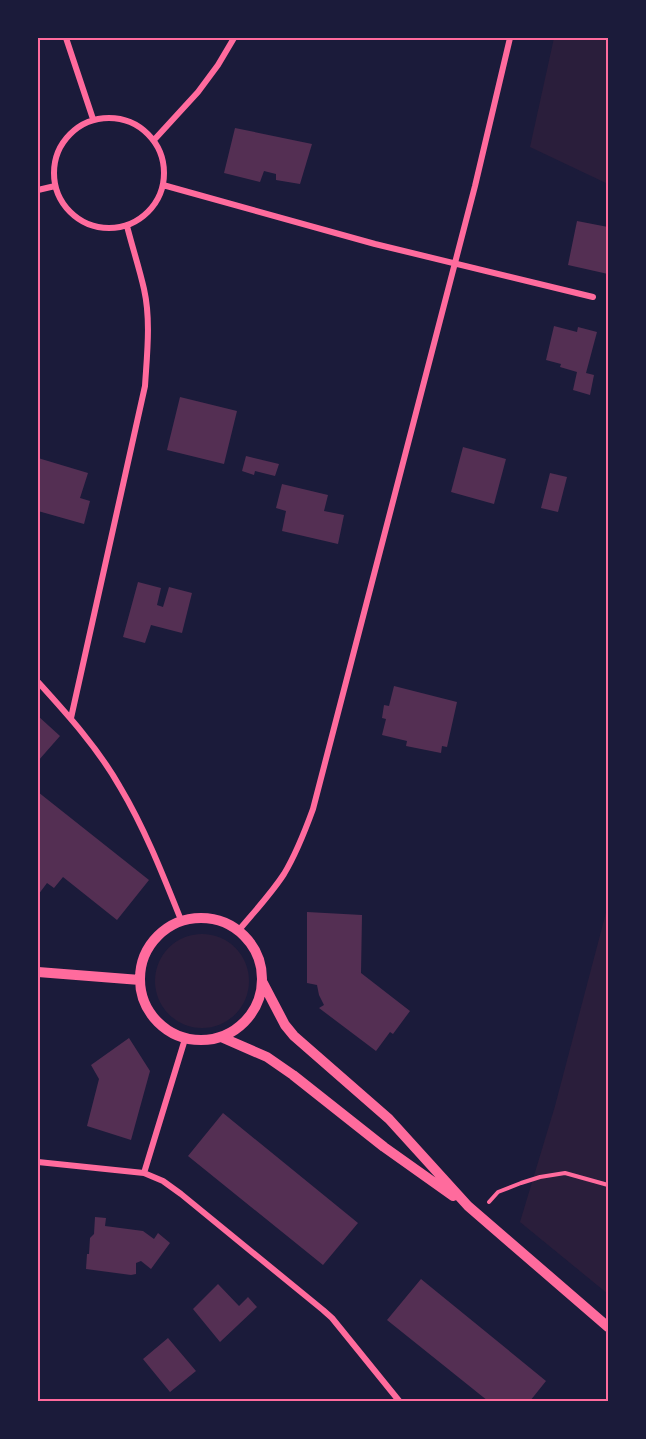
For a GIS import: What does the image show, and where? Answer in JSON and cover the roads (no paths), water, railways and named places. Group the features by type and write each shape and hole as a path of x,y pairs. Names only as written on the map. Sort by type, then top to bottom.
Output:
{"street":[{"path":"66,38 93,119"},
{"path":"154,140 198,92 234,38"},
{"path":"239,930 284,874 301,841 313,809 475,186 510,38"},
{"path":"110,117 127,120 142,128 154,140 161,154 164,169 163,185 156,202 143,216 127,226 109,228 90,225 74,216 62,203 55,186 53,169 56,152 65,137 78,126 93,119 110,117"},
{"path":"163,185 375,243 593,297"},
{"path":"38,190 55,186"},
{"path":"71,718 145,386 148,316 144,290 127,226"},
{"path":"38,682 71,718 119,784 144,831 181,920"},
{"path":"202,917 222,921 239,930 253,945 261,963 263,983 260,1001 251,1017 238,1029 221,1037 204,1041 185,1039 166,1030 151,1015 142,996 140,975 143,957 152,941 165,929 181,920 202,917"},
{"path":"38,972 140,980"},
{"path":"263,983 285,1025 294,1036 389,1119 468,1206 609,1327"},
{"path":"221,1037 276,1063 384,1148 468,1206"},
{"path":"144,1173 185,1039"},
{"path":"38,1162 144,1173 163,1181 332,1318 400,1401"}]}
